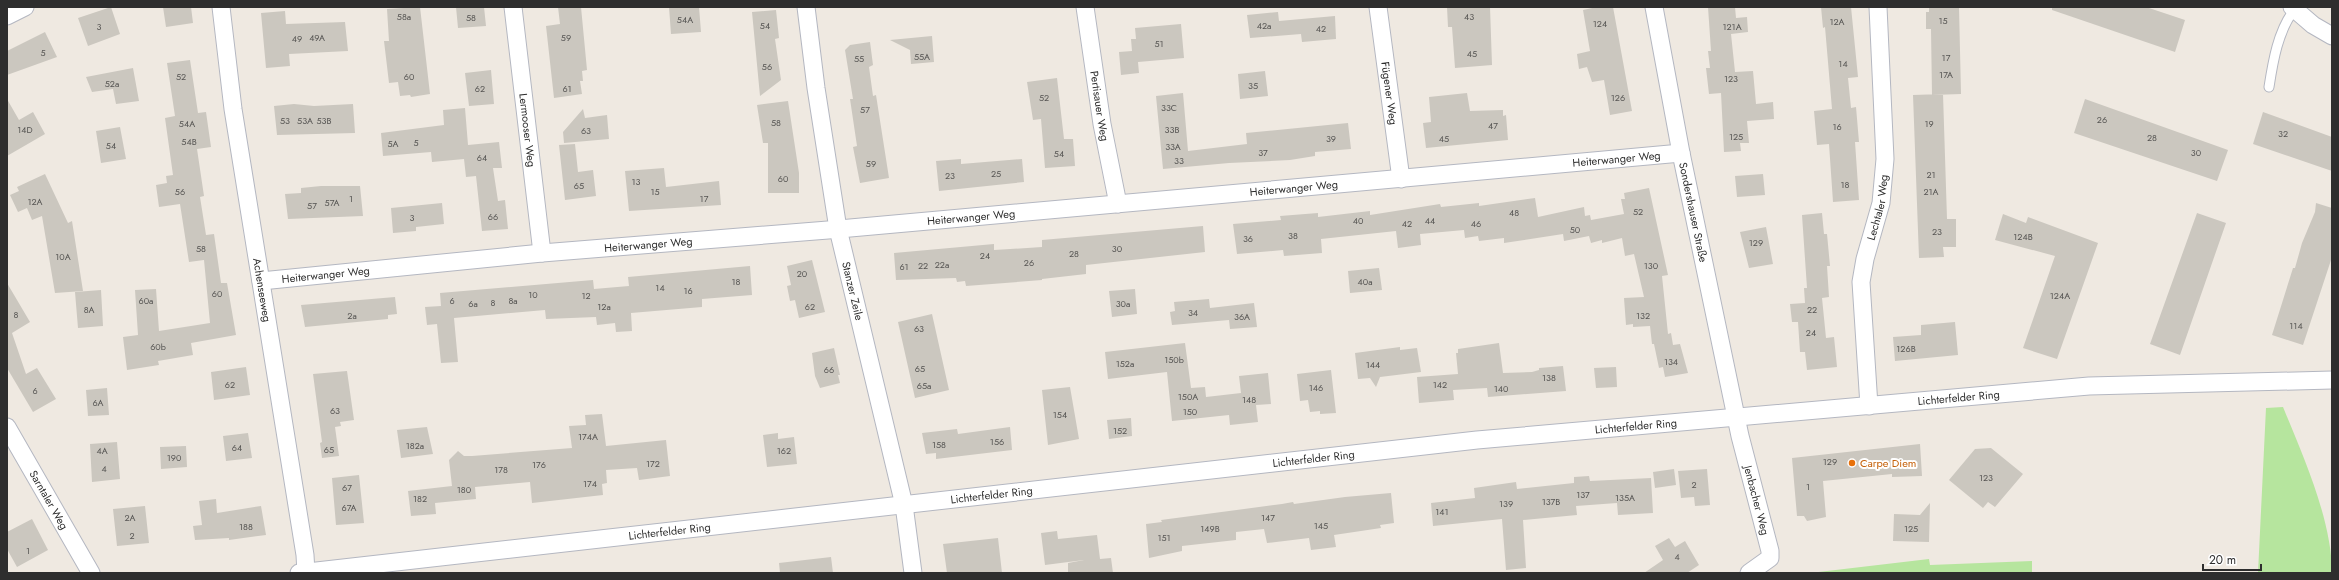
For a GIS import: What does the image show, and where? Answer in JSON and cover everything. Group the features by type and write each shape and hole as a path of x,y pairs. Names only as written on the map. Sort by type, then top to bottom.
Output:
{"street":[{"path":"7,16 25,7"},
{"name":"Achenseeweg","path":"222,7 233,109 305,554 303,573"},
{"name":"Lermooser Weg","path":"513,7 542,253"},
{"name":"Stanzer Zeile","path":"806,7 816,88 838,229 904,505 913,573"},
{"name":"Pertisauer Weg","path":"1085,7 1102,124 1118,204"},
{"name":"Fügener Weg","path":"1378,7 1401,179"},
{"name":"Sondershauser Straße","path":"1654,7 1681,153 1736,418"},
{"name":"Lechtaler Weg","path":"1868,406 1862,282 1865,259 1881,203 1885,158 1878,7"},
{"path":"2293,8 2313,25 2332,36"},
{"name":"Heiterwanger Weg","path":"261,281 542,253 838,229 1681,153"},
{"name":"Lichterfelder Ring","path":"303,573 1477,440 2089,386 2332,380"},
{"name":"Jenbacher Weg","path":"1736,418 1770,551 1770,558 1749,573"},
{"name":"Sarntaler Weg","path":"7,426 91,573"}],"lane":[{"path":"2269,87 2272,64 2286,21 2293,8"}],"green space":[{"path":"2283,407 2315,488 2322,510 2331,553 2332,573 2258,573 2266,408"},
{"path":"1929,559 1930,565 2032,561 2032,573 1810,573"}],"building":[{"path":"111,7 120,34 88,46 78,18"},
{"path":"163,7 191,7 193,23 166,27"},
{"path":"420,7 430,94 411,97 410,95 400,96 398,82 389,83 384,41 389,41 387,9"},
{"path":"456,7 484,7 486,26 458,28"},
{"path":"558,7 581,7 587,70 582,71 583,81 580,81 582,94 554,98 546,26 560,24"},
{"path":"669,7 699,7 701,32 671,34"},
{"path":"1447,7 1490,7 1492,65 1455,68 1452,27 1448,27"},
{"path":"1597,7 1613,7 1632,111 1610,115 1604,80 1592,82 1587,67 1579,69 1577,54 1590,51 1583,10"},
{"path":"1708,7 1735,7 1736,18 1747,17 1748,32 1731,34 1735,72 1753,71 1756,104 1773,102 1774,119 1747,121 1749,143 1740,143 1741,151 1724,152 1721,93 1709,94 1706,68 1710,68 1708,51 1711,51"},
{"path":"1821,7 1851,7 1858,77 1848,78 1851,108 1856,107 1859,142 1855,142 1859,200 1833,202 1829,144 1817,145 1814,111 1832,109 1825,27 1823,28"},
{"path":"1929,7 1959,7 1961,94 1932,95 1931,29 1926,29 1926,12 1929,12"},
{"path":"2052,7 2146,7 2185,20 2175,52 2052,10"},
{"path":"776,10 779,38 775,39 781,80 760,96 752,12"},
{"path":"285,11 286,24 345,22 348,51 289,54 290,66 266,68 261,13"},
{"path":"1278,12 1279,21 1335,16 1336,39 1302,42 1301,34 1250,38 1247,15"},
{"path":"1181,24 1184,58 1138,62 1139,73 1121,75 1119,52 1132,51 1131,39 1136,39 1135,28"},
{"path":"45,32 57,57 7,75 7,51"},
{"path":"932,36 934,62 911,64 910,50 890,40"},
{"path":"870,42 873,65 869,67 873,96 876,95 889,178 860,183 853,147 857,146 850,99 853,99 845,50 850,45"},
{"path":"190,60 198,113 206,112 211,147 197,149 204,196 200,197 206,235 214,234 221,283 227,283 236,335 191,343 193,355 158,361 159,365 127,370 123,337 138,335 135,290 156,289 159,331 210,323 204,260 189,262 180,204 159,207 156,185 167,183 166,176 173,175 165,118 175,116 167,63"},
{"path":"133,68 139,101 116,104 113,89 92,92 86,77"},
{"path":"491,70 494,104 469,106 465,73"},
{"path":"1265,71 1268,96 1240,99 1238,74"},
{"path":"1057,78 1064,139 1073,139 1075,166 1045,168 1041,119 1033,120 1027,82"},
{"path":"1183,93 1188,151 1247,144 1246,133 1348,123 1351,149 1315,152 1315,156 1290,160 1229,163 1163,169 1156,96"},
{"path":"1467,93 1470,111 1503,110 1503,116 1506,115 1508,140 1426,148 1423,123 1431,122 1429,97"},
{"path":"1943,94 1947,219 1956,219 1956,247 1943,247 1944,257 1919,258 1913,95"},
{"path":"7,99 19,120 33,112 45,134 7,156"},
{"path":"2085,99 2228,150 2217,181 2074,133"},
{"path":"788,101 799,173 799,193 768,193 768,143 763,143 757,105"},
{"path":"294,104 314,106 353,104 355,133 277,135 274,106"},
{"path":"465,108 468,145 499,142 502,168 493,168 498,201 505,200 508,229 482,231 476,176 466,177 464,159 432,162 431,152 383,156 381,133 444,125 443,110"},
{"path":"583,109 585,118 607,115 609,139 564,143 563,132"},
{"path":"2263,112 2332,137 2332,171 2253,144"},
{"path":"120,127 126,159 101,163 96,131"},
{"path":"575,144 578,172 593,170 596,196 565,200 559,145"},
{"path":"961,159 961,164 1022,159 1024,182 939,191 936,161"},
{"path":"664,168 666,187 719,181 721,205 629,211 625,171"},
{"path":"45,174 68,223 72,221 83,291 55,293 42,216 32,220 27,208 18,212 10,195 19,191 17,187"},
{"path":"1763,174 1765,195 1737,197 1735,176"},
{"path":"321,186 360,186 363,216 288,219 285,194 301,193 301,188"},
{"path":"1649,188 1668,275 1662,276 1668,334 1671,333 1673,345 1680,344 1688,373 1665,377 1663,367 1659,368 1654,344 1652,344 1650,326 1633,327 1633,324 1626,325 1624,298 1644,297 1634,254 1625,256 1622,238 1602,243 1602,240 1591,243 1589,236 1564,241 1563,234 1504,243 1504,238 1479,241 1478,236 1465,238 1464,230 1420,234 1421,245 1398,248 1396,231 1321,239 1322,253 1284,256 1283,250 1237,254 1233,224 1281,220 1280,216 1318,213 1318,217 1370,211 1370,215 1440,204 1441,207 1479,203 1479,206 1535,198 1538,217 1584,207 1585,216 1590,215 1591,220 1624,214 1621,199 1625,199 1624,193"},
{"path":"442,203 444,224 416,227 416,231 393,233 391,208"},
{"path":"2316,203 2332,208 2332,257 2303,345 2272,335 2293,268 2295,268 2302,243 2315,212"},
{"path":"1822,213 1824,234 1827,234 1830,266 1827,266 1829,297 1822,298 1826,338 1834,337 1837,367 1807,370 1805,352 1800,352 1798,322 1792,322 1790,304 1805,303 1804,288 1807,288 1802,215"},
{"path":"2197,213 2226,223 2180,355 2150,344"},
{"path":"2003,214 2026,223 2028,217 2098,243 2057,359 2023,348 2055,256 1995,240"},
{"path":"1203,226 1205,252 1086,265 1086,274 1042,280 966,286 965,281 957,282 956,278 896,280 894,253 994,244 994,250 1042,247 1042,240"},
{"path":"1766,227 1773,264 1749,268 1740,232"},
{"path":"812,260 825,312 799,318 795,300 790,301 787,286 791,285 787,266"},
{"path":"750,266 752,295 702,299 702,307 631,313 632,331 616,332 615,323 597,325 596,317 546,319 545,310 454,318 458,362 441,363 437,324 427,325 425,307 441,306 440,293 593,280 594,289 629,286 628,277"},
{"path":"1379,268 1382,290 1350,293 1348,271"},
{"path":"7,283 30,322 12,333 26,374 37,368 56,399 33,412 7,368"},
{"path":"1135,289 1137,314 1112,317 1109,291"},
{"path":"101,290 103,326 78,328 75,292"},
{"path":"395,297 397,314 388,315 388,319 305,327 301,305"},
{"path":"1209,299 1210,308 1254,303 1257,327 1230,329 1229,320 1172,325 1170,312 1175,311 1174,302"},
{"path":"932,314 949,390 915,398 898,322"},
{"path":"1955,322 1958,355 1895,361 1893,337 1921,335 1921,325"},
{"path":"1185,343 1191,388 1205,387 1206,397 1241,393 1239,376 1268,373 1271,404 1256,405 1258,422 1230,425 1229,415 1172,421 1167,372 1108,379 1105,352"},
{"path":"1499,343 1503,373 1532,372 1539,370 1539,368 1563,366 1566,391 1488,397 1487,388 1453,390 1454,400 1419,403 1417,377 1458,374 1456,353 1458,353 1458,349"},
{"path":"1400,347 1400,350 1417,348 1421,372 1380,377 1376,387 1370,378 1358,379 1355,353"},
{"path":"834,348 840,375 838,375 840,383 820,388 815,376 812,353"},
{"path":"246,367 250,395 214,400 211,372"},
{"path":"1616,367 1617,387 1596,388 1594,368"},
{"path":"1331,370 1336,413 1320,414 1320,411 1310,412 1308,400 1300,401 1297,374"},
{"path":"347,371 354,420 340,422 341,426 335,427 339,456 322,458 320,443 322,442 313,374"},
{"path":"1070,387 1079,439 1048,445 1042,390"},
{"path":"107,388 109,415 88,416 86,390"},
{"path":"602,414 606,446 666,440 670,476 639,480 637,468 606,470 607,483 602,484 603,495 532,503 530,482 475,487 476,499 435,503 436,514 411,516 408,491 452,486 449,460 458,451 464,456 472,456 572,448 569,426 586,425 585,415"},
{"path":"1131,418 1132,436 1109,439 1107,420"},
{"path":"427,427 433,454 401,458 397,430"},
{"path":"1010,427 1012,450 936,459 936,453 926,454 922,433 957,429 958,434"},
{"path":"248,433 252,458 226,461 223,436"},
{"path":"778,433 778,439 794,437 797,464 767,467 763,435"},
{"path":"117,442 120,479 92,482 90,444"},
{"path":"1920,444 1922,476 1892,477 1892,474 1823,481 1826,517 1807,521 1804,516 1797,516 1792,458"},
{"path":"186,446 187,467 161,469 160,447"},
{"path":"1991,448 2023,474 1995,507 1988,502 1983,508 1949,480 1975,449"},
{"path":"1674,469 1676,485 1655,488 1653,472"},
{"path":"1707,469 1710,505 1695,506 1694,497 1681,498 1678,471"},
{"path":"359,475 364,523 336,525 332,478"},
{"path":"1589,476 1590,481 1651,478 1653,513 1618,515 1617,503 1576,506 1577,515 1523,520 1526,568 1506,570 1502,519 1433,526 1431,503 1475,498 1474,488 1516,482 1517,489 1574,483 1574,477"},
{"path":"1391,493 1394,523 1380,525 1381,528 1334,535 1336,547 1311,550 1309,538 1267,543 1264,529 1236,532 1236,540 1182,546 1182,551 1149,558 1146,524 1162,522 1161,520 1293,502 1294,504 1345,497"},
{"path":"216,499 217,513 261,506 266,535 229,540 229,538 195,540 193,526 202,525 199,501"},
{"path":"1930,503 1929,542 1893,541 1894,514 1920,515"},
{"path":"145,506 149,543 117,546 113,509"},
{"path":"32,519 48,550 17,567 7,549 7,532"},
{"path":"1057,531 1058,539 1097,535 1100,559 1111,558 1113,573 1068,573 1068,563 1084,560 1045,565 1041,533"},
{"path":"998,538 1002,573 947,573 943,544"},
{"path":"1669,538 1675,547 1685,541 1699,565 1687,573 1644,573 1663,560 1655,546"},
{"path":"831,557 833,573 780,573 779,563"}],"place":[{"name":"Carpe Diem","path":"1852,463"}]}
